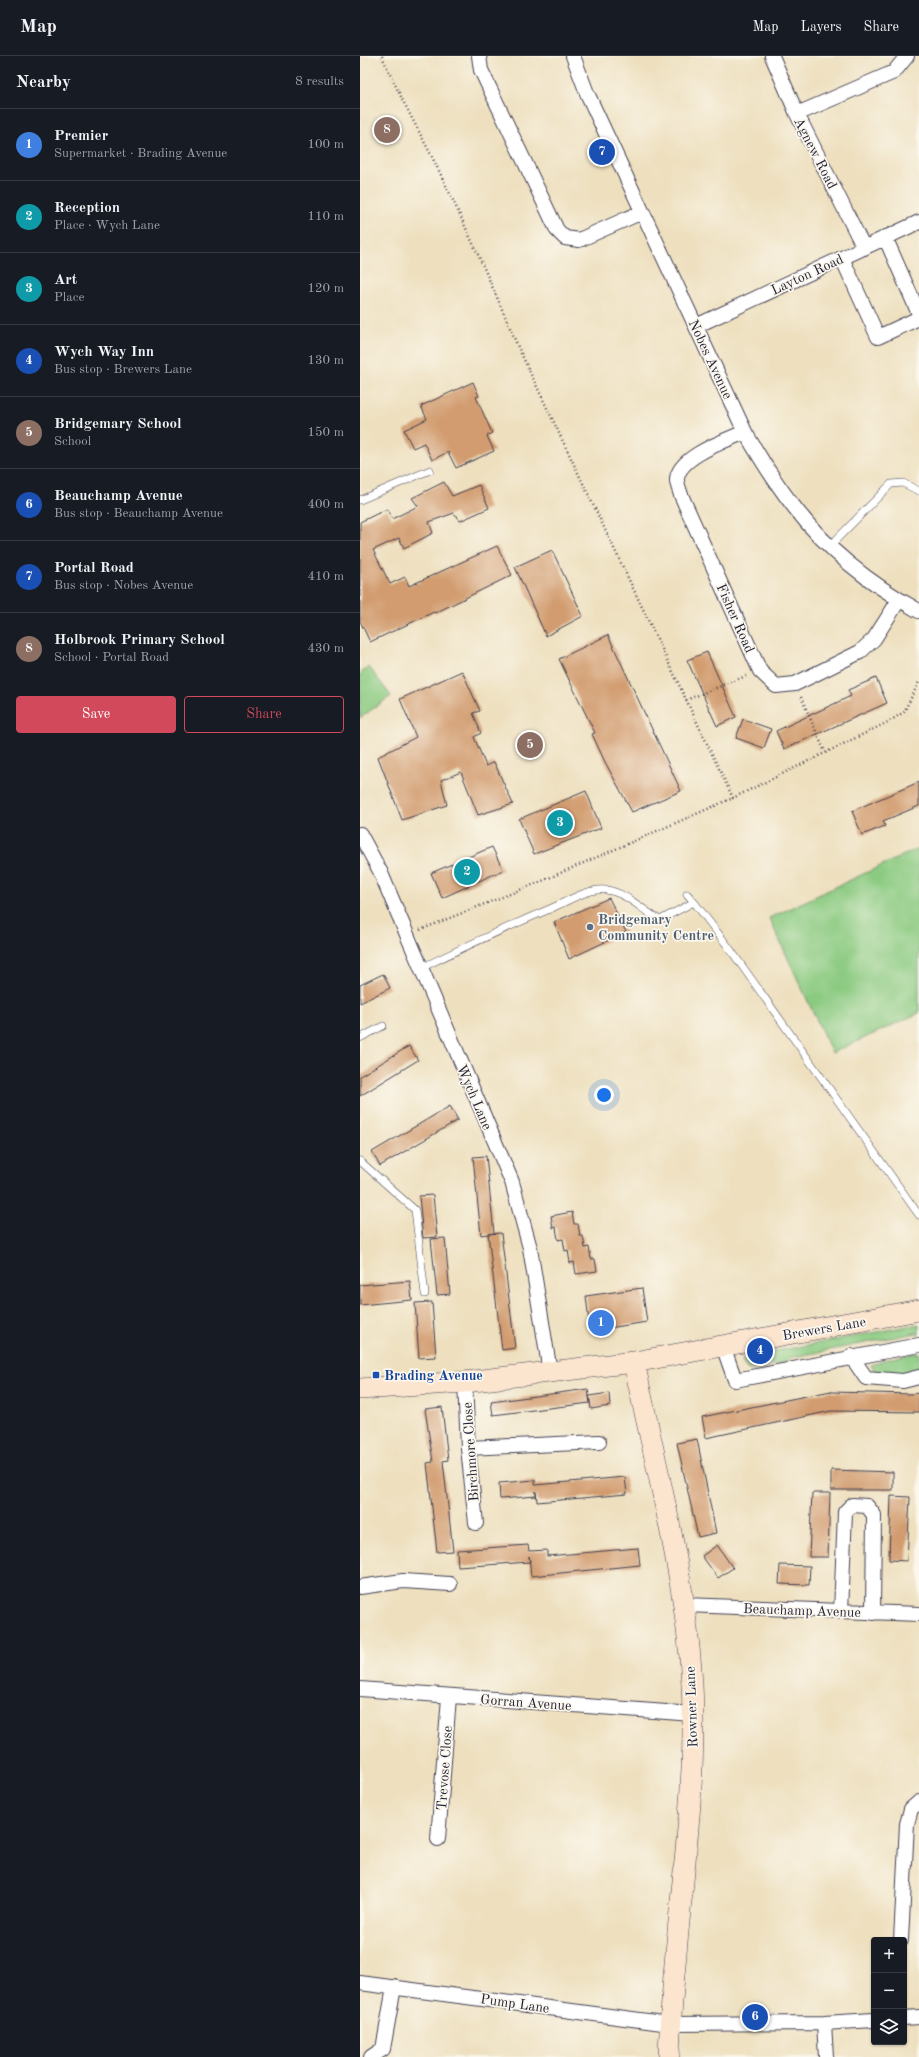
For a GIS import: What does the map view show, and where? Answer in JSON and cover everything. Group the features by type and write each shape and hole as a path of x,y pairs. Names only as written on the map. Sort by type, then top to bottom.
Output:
{"street":[{"path":"479,56 482,70 557,230 565,238 579,240 642,212"},
{"name":"Nobes Avenue","path":"573,56 587,93 745,432 768,471 795,509 830,546 862,574 899,600 919,611"},
{"name":"Agnew Road","path":"772,56 796,114 864,248"},
{"path":"796,114 894,72 907,56"},
{"name":"Layton Road","path":"696,326 919,222"},
{"path":"885,237 919,314"},
{"path":"842,258 878,337 919,318"},
{"name":"Fisher Road","path":"745,432 688,459 681,468 677,480 681,495 760,671 776,686 795,684 860,652 874,638 899,600"},
{"name":"Wych Lane","path":"360,834 380,872 512,1182 530,1248 550,1372"},
{"name":"Brewers Lane","path":"634,1362 919,1310"},
{"path":"723,1346 735,1380 851,1356 919,1345"},
{"path":"851,1356 866,1378 903,1381 919,1377"},
{"path":"360,1389 465,1382 634,1362"},
{"name":"Rowner Lane","path":"634,1362 685,1605 693,1714 693,1769 670,2024 669,2057"},
{"name":"Birchmore Close","path":"465,1382 468,1448 476,1523"},
{"path":"468,1448 599,1442"},
{"path":"841,1612 845,1512 852,1505 867,1506 874,1515 873,1613"},
{"path":"360,1587 402,1581 450,1584"},
{"name":"Beauchamp Avenue","path":"685,1605 919,1614"},
{"name":"Gorran Avenue","path":"360,1689 449,1697 693,1714"},
{"name":"Trevose Close","path":"438,1839 449,1697"},
{"path":"901,1937 907,1824 911,1809 919,1802"},
{"name":"Pump Lane","path":"360,1983 670,2024"},
{"path":"371,2057 387,2051 394,1987"},
{"path":"907,2018 919,2018"},
{"path":"670,2024 824,2023 871,2020"},
{"path":"824,2023 826,2057"}],"lane":[{"path":"360,500 430,470"},
{"path":"830,546 891,484 903,483 919,491"},
{"path":"421,968 498,931 589,892 606,890 619,895 660,920 694,902"},
{"path":"687,894 730,949 919,1215"},
{"path":"360,1038 383,1026"},
{"path":"360,1161 415,1210 425,1294"}],"path":[{"path":"382,56 405,108 438,170 486,271 527,368 733,798"},
{"path":"686,700 760,671"},
{"path":"407,935 542,881 733,798 888,722 904,712 919,682"},
{"path":"795,684 825,752"}],"green space":[{"path":"369,667 391,696 360,718 360,674"},
{"path":"919,848 919,1013 832,1053 769,918"},
{"path":"919,1324 919,1335 916,1333 789,1358 786,1363 748,1370 742,1362 747,1353 782,1350"},
{"path":"919,1352 919,1373 907,1375 875,1371 871,1365 883,1360"}],"building":[{"path":"473,382 479,396 476,397 492,433 487,436 494,451 456,468 448,452 432,460 424,443 413,448 404,430 427,419 421,406"},
{"path":"444,482 452,496 479,485 489,508 460,521 454,513 429,522 433,533 404,548 399,538 373,550 390,584 405,577 409,586 497,546 512,575 435,613 434,612 370,642 360,621 360,522 387,509 392,519 418,506 412,498"},
{"path":"552,550 583,616 546,636 515,567"},
{"path":"608,635 681,791 632,812 605,762 592,734 595,733 559,659"},
{"path":"707,652 736,717 717,726 687,660"},
{"path":"462,671 480,711 473,713 481,733 474,737 486,766 494,762 513,804 478,815 461,772 441,780 447,805 402,820 378,757 416,737 400,699"},
{"path":"876,678 887,703 784,749 776,731 851,696 848,690"},
{"path":"743,719 771,729 764,748 736,738"},
{"path":"919,782 919,806 883,821 885,826 862,835 852,811"},
{"path":"586,791 601,828 534,854 519,819"},
{"path":"492,847 503,870 442,898 431,873"},
{"name":"Bridgemary Community Centre","path":"609,898 626,932 569,959 554,922"},
{"path":"383,974 390,988 360,1003 360,985"},
{"path":"409,1046 418,1060 360,1096 360,1076"},
{"path":"450,1106 458,1120 380,1166 372,1152"},
{"path":"486,1156 494,1233 481,1235 473,1157"},
{"path":"433,1195 437,1237 423,1238 419,1196"},
{"path":"572,1212 574,1224 578,1224 580,1236 583,1236 585,1248 589,1247 591,1259 595,1259 597,1271 576,1274 574,1262 570,1263 568,1250 565,1251 563,1239 558,1240 556,1227 553,1228 551,1216"},
{"path":"501,1233 515,1348 502,1350 488,1234"},
{"path":"445,1238 450,1294 437,1295 431,1239"},
{"path":"410,1281 412,1300 360,1305 360,1285"},
{"path":"642,1288 647,1322 590,1331 586,1296"},
{"path":"432,1302 436,1357 419,1358 415,1303"},
{"path":"588,1389 590,1403 493,1415 491,1402"},
{"path":"831,1391 919,1393 919,1412 831,1411 706,1438 702,1417"},
{"path":"609,1393 610,1406 591,1409 589,1396"},
{"path":"442,1407 448,1460 443,1461 453,1551 437,1552 427,1463 433,1462 425,1409"},
{"path":"697,1439 716,1533 698,1537 677,1443"},
{"path":"831,1470 893,1472 893,1490 831,1490"},
{"path":"625,1477 627,1494 537,1502 536,1491 536,1496 500,1499 499,1483 535,1480 535,1485"},
{"path":"812,1493 830,1493 828,1557 809,1557"},
{"path":"891,1496 910,1497 907,1561 889,1560"},
{"path":"528,1545 529,1551 547,1550 547,1556 638,1548 640,1565 531,1576 530,1562 458,1567 457,1550"},
{"path":"717,1545 733,1568 718,1578 702,1556"},
{"path":"780,1565 810,1566 809,1585 779,1584"}],"place":[{"name":"Holbrook Primary School","path":"387,130"},
{"name":"Portal Road","path":"602,152"},
{"name":"Bridgemary School","path":"530,745"},
{"name":"Art","path":"560,823"},
{"name":"Reception","path":"467,872"},
{"name":"Bridgemary Community Centre","path":"590,927"},
{"name":"Premier","path":"601,1323"},
{"name":"Wych Way Inn","path":"760,1351"},
{"name":"Brading Avenue","path":"376,1375"},
{"name":"Beauchamp Avenue","path":"755,2017"}]}
